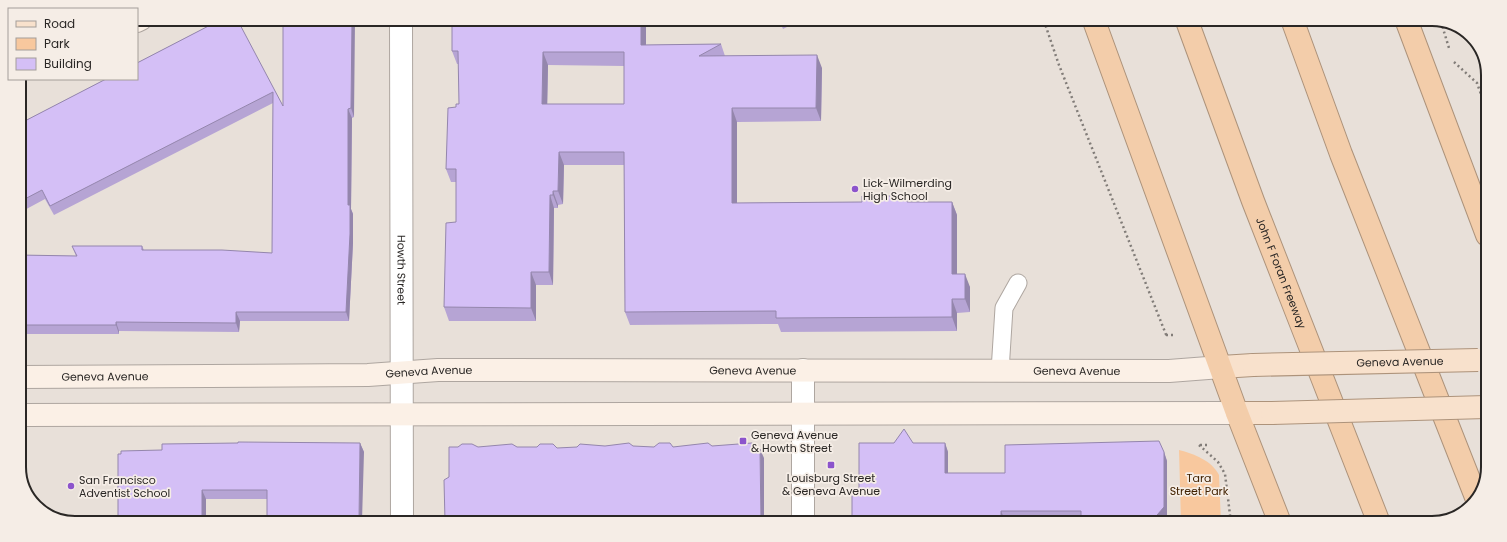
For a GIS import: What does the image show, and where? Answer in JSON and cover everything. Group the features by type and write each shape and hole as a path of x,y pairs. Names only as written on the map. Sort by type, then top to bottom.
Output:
{"highway":[{"path":"1096,26 1237,413 1277,516"},
{"name":"John F Foran Freeway","path":"1189,26 1253,201 1376,516"},
{"path":"1293,26 1341,154 1474,492"},
{"path":"1409,26 1481,219"}],"main road":[{"name":"Geneva Avenue","path":"26,377 368,375 438,370 1169,371 1253,365 1481,360"},
{"path":"26,415 1272,413 1481,407"}],"street":[{"name":"Howth Street","path":"401,26 402,516"},
{"path":"803,370 803,516"}],"lane":[{"path":"1000,371 1004,308 1018,283"}],"path":[{"path":"1046,26 1059,65 1167,336 1176,335"},
{"path":"1443,27 1454,62 1477,83 1481,94"},
{"path":"1208,445 1199,445 1218,462 1225,474 1230,516"}],"green space":[{"name":"Tara Street Park","path":"1179,450 1202,458 1216,470 1219,475 1221,516 1181,516"}],"building":[{"path":"208,26 241,26 283,106 283,26 352,26 351,108 348,109 348,205 350,205 350,234 346,312 236,312 236,323 116,322 116,325 26,325 26,255 77,256 72,246 142,246 142,250 222,250 272,253 273,92 50,206 42,190 26,198 26,120 104,80 138,80 138,62"},
{"path":"452,26 641,26 641,45 721,44 699,56 817,55 816,108 732,108 732,203 862,202 862,196 907,196 907,202 952,202 952,274 965,274 965,299 952,299 952,317 776,318 776,311 625,312 624,152 559,152 558,191 553,191 553,195 550,195 549,272 531,272 531,308 444,307 446,223 456,222 456,169 446,169 448,108 456,107 456,104 459,104 458,51 452,51","holes":["543,52 624,52 624,104 542,104"]},
{"path":"904,429 913,443 945,443 945,473 1005,473 1005,445 1159,441 1164,452 1164,507 1156,516 1081,516 1081,511 1001,511 1001,516 852,516 852,494 856,495 856,491 859,491 859,443 894,443"},
{"path":"360,443 359,516 267,516 267,490 202,490 202,516 118,516 118,454 121,454 121,451 162,450 162,444"},
{"path":"629,443 633,446 654,447 659,443 670,443 673,447 708,443 712,446 752,443 760,449 761,516 445,516 444,480 449,477 449,447 458,447 462,444 472,444 478,447 512,444 517,447 537,447 540,444 553,444 557,448 577,447 580,444 605,446"}],"place":[{"name":"Lick-Wilmerding High School","path":"855,189"},
{"name":"Geneva Avenue & Howth Street","path":"743,441"},
{"name":"Louisburg Street & Geneva Avenue","path":"831,465"},
{"name":"San Francisco Adventist School","path":"71,486"}]}
